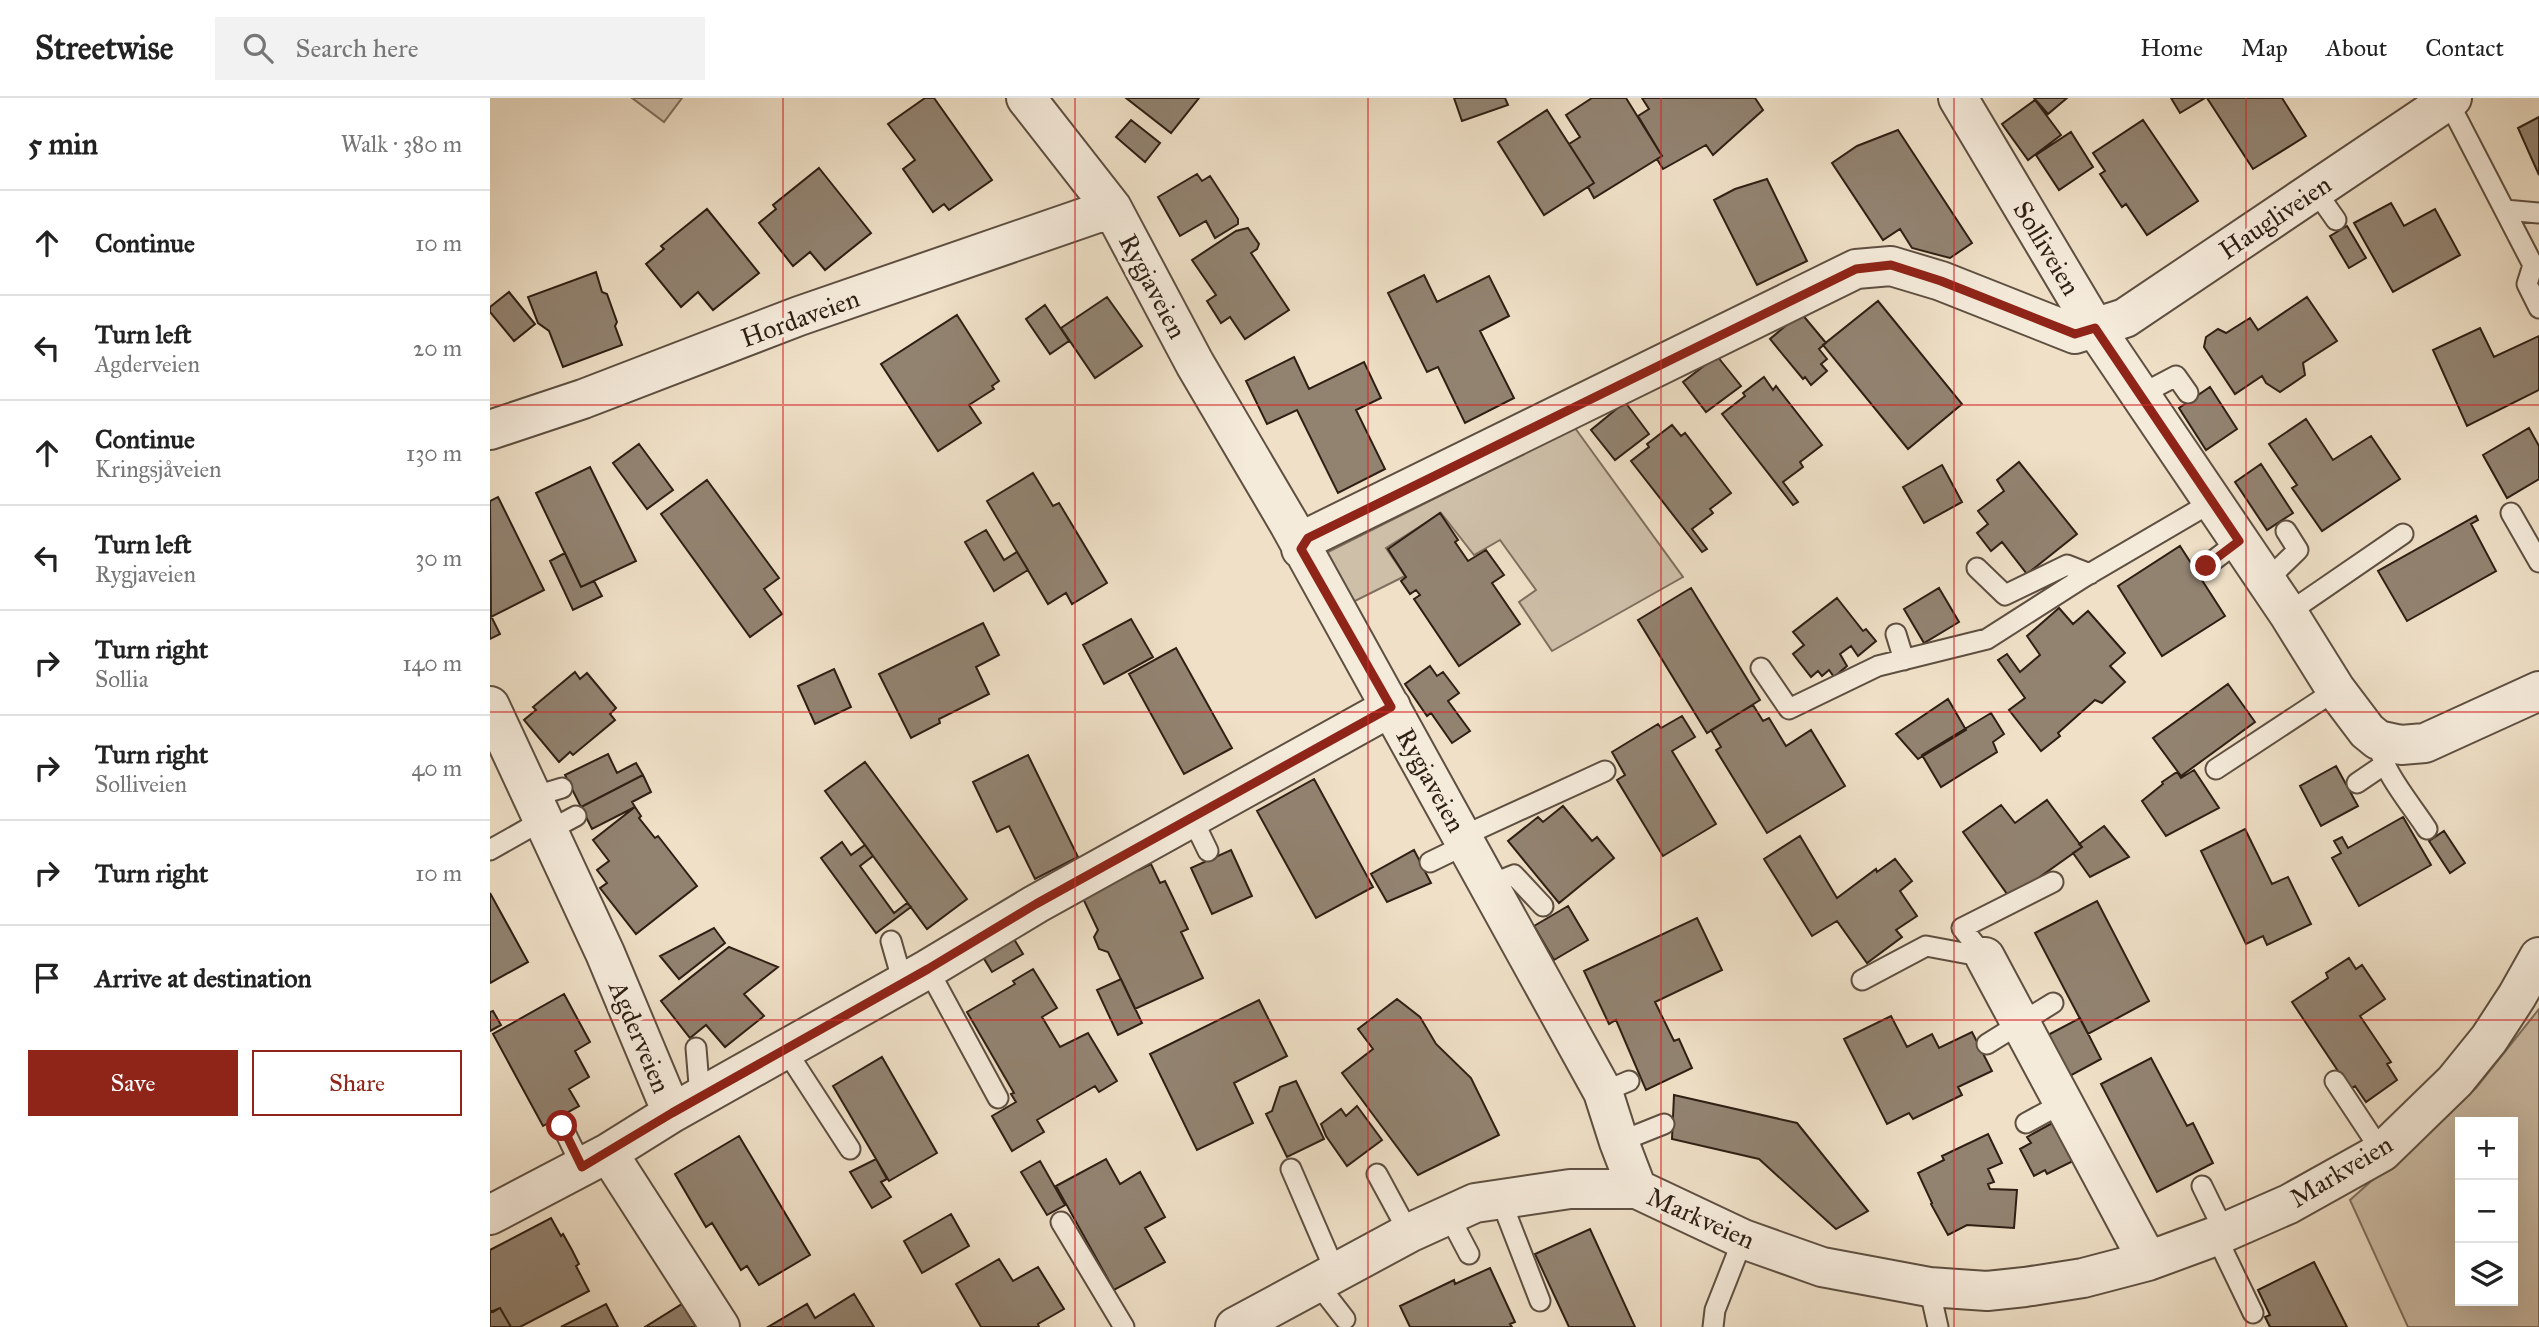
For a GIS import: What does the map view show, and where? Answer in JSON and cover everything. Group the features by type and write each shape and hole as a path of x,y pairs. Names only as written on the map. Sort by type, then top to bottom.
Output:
{"street":[{"name":"Rygjaveien","path":"1026,98 1111,208 1195,363 1489,885 1616,1087 1619,1142 1637,1189"},
{"name":"Solliveien","path":"1958,98 2095,328 2288,612 2336,690 2381,752"},
{"name":"Haugliveien","path":"1301,549 1308,538 1856,269 1891,265 1941,281 2075,334 2125,318 2325,205 2450,100"},
{"name":"Hordaveien","path":"490,430 593,395 799,316 1111,208"},
{"path":"2381,752 2401,745 2425,743 2539,691"},
{"name":"Agderveien","path":"490,706 552,810 605,953 686,1105 595,1160 490,1215"},
{"path":"686,1105 916,976 1036,904 1200,834 1391,707"},
{"path":"1985,957 2148,1261"},
{"name":"Markveien","path":"1235,1327 1448,1214 1475,1203 1570,1189 1637,1189 1743,1239 1822,1267 1929,1287 1987,1291 2025,1287 2082,1278 2148,1261 2221,1234 2289,1204 2382,1152 2455,1081 2489,1039 2539,957"},
{"path":"595,1160 720,1327"}],"lane":[{"path":"2450,100 2536,267 2527,284 2539,308"},
{"path":"2505,210 2539,213"},
{"path":"2140,395 2176,376 2188,393"},
{"path":"1761,668 1782,711 1878,666 1987,639 2090,573 2212,502"},
{"path":"2511,513 2539,562"},
{"path":"2266,581 2298,550 2286,531"},
{"path":"2288,612 2403,534"},
{"path":"2206,566 2239,541"},
{"path":"1978,568 2004,595 2067,565 2090,573"},
{"path":"1896,634 1904,660"},
{"path":"2216,769 2336,690"},
{"path":"2357,783 2381,752 2427,829"},
{"path":"1430,862 1465,840 1605,771"},
{"path":"490,850 552,810"},
{"path":"1489,885 1514,875 1542,906"},
{"path":"1985,957 1962,928 2053,882"},
{"path":"891,941 998,1098"},
{"path":"1862,980 1926,946 1985,957"},
{"path":"1987,1044 2053,1003"},
{"path":"686,1105 696,1048"},
{"path":"785,1049 850,1149"},
{"path":"2335,1081 2382,1152"},
{"path":"2025,1123 2063,1103"},
{"path":"1619,1142 1664,1124"},
{"path":"562,1126 595,1160"},
{"path":"1292,1169 1326,1278 1345,1319"},
{"path":"1377,1174 1409,1233"},
{"path":"2202,1186 2253,1313"},
{"path":"1500,1198 1540,1301"},
{"path":"1448,1214 1469,1254"},
{"path":"1061,1222 1124,1327"},
{"path":"1727,1327 1714,1319 1743,1239"},
{"path":"1929,1287 1938,1327"}],"shaded area":[{"path":"632,98 682,98 664,122"},
{"path":"1575,428 1683,577 1552,651 1519,602 1536,590 1500,540 1474,555 1441,513 1386,548 1405,576 1351,603 1324,554"},
{"path":"2539,1009 2539,1327 2408,1327 2350,1200 2476,1088"}],"building":[{"path":"925,98 934,98 992,180 949,210 944,204 933,212 903,169 915,160 888,124"},
{"path":"1126,98 1199,98 1171,133"},
{"path":"1454,98 1505,98 1508,105 1462,121"},
{"path":"1592,98 1626,98 1662,156 1594,198 1588,187 1594,183 1569,144 1580,137 1566,115"},
{"path":"1642,98 1755,98 1763,110 1713,155 1706,145 1663,169 1657,159 1662,156 1638,116 1649,109"},
{"path":"2034,98 2067,98 2048,114"},
{"path":"2171,98 2205,98 2180,113"},
{"path":"2207,98 2282,98 2306,136 2253,169"},
{"path":"2035,100 2061,135 2028,160 2002,124"},
{"path":"1547,110 1594,183 1544,215 1498,142"},
{"path":"2539,117 2539,175 2518,128"},
{"path":"1131,120 1160,143 1145,162 1116,137"},
{"path":"2143,120 2198,201 2147,235 2126,204 2122,207 2100,174 2105,171 2093,153"},
{"path":"1898,130 1972,243 1950,258 1912,248 1900,229 1883,240 1832,163 1857,146"},
{"path":"2071,132 2093,167 2059,190 2036,155"},
{"path":"819,168 871,233 825,270 810,252 793,266 759,223 776,209 773,205"},
{"path":"1197,174 1202,181 1210,176 1238,219 1238,224 1215,238 1206,221 1180,236 1158,197"},
{"path":"1767,179 1807,261 1757,285 1714,200 1735,189"},
{"path":"2391,203 2404,226 2435,209 2460,255 2393,292 2354,223"},
{"path":"707,209 759,273 713,310 698,292 681,307 646,264 664,249 661,246"},
{"path":"2347,226 2366,258 2349,268 2330,236"},
{"path":"1248,228 1259,244 1251,253 1289,310 1245,339 1230,317 1221,323 1207,301 1216,295 1192,260 1236,231"},
{"path":"596,272 602,292 607,294 617,322 615,326 622,345 563,367 549,331 538,323 528,297"},
{"path":"1424,275 1437,302 1489,276 1509,316 1480,331 1514,398 1465,423 1438,367 1427,372 1388,293"},
{"path":"509,292 535,324 514,341 490,312 490,307"},
{"path":"1107,297 1142,346 1095,378 1061,328"},
{"path":"2307,297 2337,341 2303,363 2305,375 2280,392 2266,383 2262,376 2235,394 2204,347 2206,337 2218,329 2226,333 2250,318 2258,330"},
{"path":"1878,301 1962,404 1908,449 1823,345"},
{"path":"1045,305 1069,341 1050,354 1026,319"},
{"path":"1801,313 1826,343 1819,349 1827,359 1821,364 1827,371 1811,385 1770,339"},
{"path":"957,315 999,381 992,386 994,389 969,405 981,423 938,451 881,364"},
{"path":"2480,328 2494,357 2539,336 2539,390 2467,426 2433,350"},
{"path":"1717,356 1741,386 1706,412 1683,382"},
{"path":"1294,357 1309,389 1364,362 1381,398 1356,410 1385,469 1338,493 1297,410 1267,424 1246,381"},
{"path":"1764,377 1773,390 1776,386 1822,445 1800,462 1803,467 1783,482 1798,502 1793,505 1722,414"},
{"path":"2210,387 2237,429 2206,450 2179,408"},
{"path":"1625,402 1649,434 1615,460 1591,430"},
{"path":"2306,419 2333,460 2371,436 2400,479 2322,531 2292,488 2297,485 2269,444"},
{"path":"1672,425 1681,436 1685,433 1731,493 1710,509 1713,513 1692,529 1707,549 1702,552 1631,461 1649,447 1647,444"},
{"path":"2529,428 2539,446 2539,479 2507,498 2483,455"},
{"path":"639,444 673,490 647,509 613,463"},
{"path":"2019,462 2077,534 2027,574 2002,542 1991,551 1977,533 1988,524 1978,511 2004,491 1997,480"},
{"path":"2261,464 2293,513 2267,530 2235,482"},
{"path":"1942,465 1962,502 1924,523 1903,487"},
{"path":"590,467 636,561 581,587 536,493"},
{"path":"1033,473 1053,506 1059,503 1107,583 1072,604 1066,593 1048,604 987,501"},
{"path":"707,480 779,578 764,589 782,614 750,637 661,514"},
{"path":"498,497 544,590 491,617 490,501"},
{"path":"1440,513 1468,561 1486,550 1504,575 1492,583 1520,624 1459,666 1414,599 1420,595 1416,590 1410,594 1401,581 1406,577 1388,549"},
{"path":"2476,516 2478,520 2471,524 2496,571 2407,621 2378,571"},
{"path":"986,530 1004,560 1017,552 1028,570 994,591 965,542"},
{"path":"2180,546 2225,616 2162,656 2118,586"},
{"path":"565,553 581,587 594,581 602,596 573,610 550,561"},
{"path":"1691,588 1760,700 1707,733 1638,620"},
{"path":"1939,588 1959,622 1924,643 1904,609"},
{"path":"1837,598 1863,631 1866,629 1876,641 1858,656 1851,646 1840,654 1847,666 1834,677 1829,670 1822,676 1818,671 1811,677 1793,654 1804,645 1793,632"},
{"path":"2059,608 2073,624 2088,611 2125,653 2110,666 2125,682 2102,703 2095,700 2058,733 2060,736 2041,751 2009,710 2025,698 1998,660 2007,654 2020,672 2040,655 2027,636"},
{"path":"490,614 500,634 490,639"},
{"path":"1131,619 1153,657 1104,684 1083,645"},
{"path":"983,623 999,655 976,667 989,694 939,719 940,723 911,738 879,674"},
{"path":"1176,648 1232,748 1184,774 1129,674"},
{"path":"1430,666 1437,676 1443,672 1459,693 1448,701 1470,731 1452,743 1431,713 1427,716 1405,684"},
{"path":"834,669 851,707 815,724 798,686"},
{"path":"575,672 580,679 587,673 616,708 610,714 615,720 573,755 570,752 559,762 524,720 536,710 533,707"},
{"path":"2228,684 2255,722 2181,776 2153,738"},
{"path":"1948,699 1966,730 1918,759 1896,734"},
{"path":"1753,705 1763,721 1769,718 1786,746 1811,730 1845,786 1767,833 1716,750 1721,747 1711,730"},
{"path":"1991,713 2004,734 1993,742 1997,752 1941,787 1922,755"},
{"path":"1682,716 1695,737 1672,751 1716,824 1663,856 1617,780 1625,775 1612,752 1658,724 1661,728"},
{"path":"608,754 617,773 636,763 643,775 581,807 565,775"},
{"path":"1028,755 1078,857 1035,879 1009,826 997,832 973,782"},
{"path":"865,762 967,899 927,929 825,791"},
{"path":"2336,766 2358,806 2321,826 2300,786"},
{"path":"2194,770 2219,808 2166,836 2142,801 2177,772 2181,778"},
{"path":"643,775 651,792 632,802 635,807 592,829 581,807"},
{"path":"1314,779 1373,887 1316,918 1257,811"},
{"path":"2047,800 2082,847 2010,898 1963,832 2001,805 2015,823"},
{"path":"1563,806 1592,841 1597,837 1614,858 1559,903 1508,841 1538,817 1543,822"},
{"path":"635,807 641,816 639,818 655,838 658,836 697,886 636,934 600,888 607,883 597,870 609,861 593,840"},
{"path":"2403,817 2431,865 2359,906 2332,858 2341,853 2334,841 2342,837 2348,848"},
{"path":"2104,826 2129,857 2090,877 2073,853 2082,847 2079,844"},
{"path":"2245,829 2272,884 2288,877 2311,924 2267,945 2263,936 2246,944 2201,851"},
{"path":"2444,831 2465,863 2450,873 2429,841"},
{"path":"1800,836 1837,898 1876,869 1877,872 1895,859 1912,881 1900,891 1917,916 1896,930 1902,937 1867,963 1837,921 1812,936 1764,859"},
{"path":"842,842 851,855 865,845 873,856 860,866 894,913 907,903 911,907 876,933 821,858"},
{"path":"1231,850 1252,896 1212,914 1191,868"},
{"path":"1414,850 1431,883 1387,902 1371,874"},
{"path":"1135,863 1139,870 1151,864 1160,883 1165,881 1188,929 1181,932 1203,978 1135,1009 1108,952 1099,949 1094,937 1098,930 1079,890"},
{"path":"490,893 528,962 490,983"},
{"path":"2097,901 2149,1001 2088,1034 2035,933"},
{"path":"1568,906 1588,940 1554,960 1534,926"},
{"path":"1697,918 1722,970 1655,1002 1674,1041 1679,1039 1692,1068 1646,1090 1616,1020 1609,1024 1584,971"},
{"path":"714,928 725,943 679,979 660,956"},
{"path":"1011,934 1023,954 992,972 980,952"},
{"path":"729,947 778,967 744,994 764,1016 725,1047 706,1025 690,1038 661,1001"},
{"path":"2349,958 2356,969 2362,965 2385,999 2360,1016 2391,1062 2387,1064 2397,1080 2366,1102 2355,1086 2350,1089 2292,1002 2328,978 2326,973"},
{"path":"1033,969 1057,1008 1042,1017 1060,1047 1088,1033 1117,1081 1099,1092 1095,1086 1037,1120 1044,1132 1012,1151 992,1116 1016,1102 1011,1094 1014,1093 967,1012 1015,984 1013,981"},
{"path":"1121,979 1142,1023 1118,1035 1097,990"},
{"path":"564,994 590,1042 575,1051 589,1077 569,1089 579,1106 543,1126 493,1034"},
{"path":"1397,999 1420,1017 1436,1044 1471,1078 1499,1135 1418,1175 1342,1073 1373,1049 1358,1029"},
{"path":"1259,1000 1287,1056 1234,1083 1253,1123 1197,1150 1150,1054"},
{"path":"493,1011 501,1025 490,1031 490,1012"},
{"path":"1891,1016 1907,1047 1932,1034 1939,1048 1972,1032 1992,1071 1958,1087 1962,1095 1913,1119 1909,1113 1887,1124 1844,1039"},
{"path":"2080,1018 2101,1059 2068,1077 2046,1036"},
{"path":"882,1057 937,1153 889,1181 833,1086"},
{"path":"2151,1058 2187,1126 2193,1123 2213,1163 2157,1192 2101,1084"},
{"path":"1296,1081 1324,1139 1287,1157 1266,1114 1272,1111 1280,1087"},
{"path":"1674,1095 1797,1123 1868,1211 1836,1229 1759,1159 1672,1139"},
{"path":"1357,1106 1382,1140 1347,1166 1321,1124 1341,1109 1346,1116"},
{"path":"2056,1121 2075,1160 2047,1174 2045,1170 2034,1176 2020,1149 2031,1143 2027,1137"},
{"path":"1988,1134 2002,1163 1988,1169 1994,1182 1988,1184 1990,1189 2017,1190 2014,1228 1967,1225 1948,1235 1918,1173 1944,1160 1942,1156"},
{"path":"739,1136 810,1255 759,1285 747,1266 741,1270 712,1223 706,1227 675,1174"},
{"path":"876,1159 887,1179 881,1182 891,1197 872,1208 850,1172"},
{"path":"1106,1159 1120,1184 1140,1172 1165,1217 1145,1228 1165,1262 1114,1290 1056,1186"},
{"path":"1040,1161 1065,1205 1047,1215 1021,1172"},
{"path":"951,1214 969,1246 922,1273 904,1241"},
{"path":"551,1218 572,1250 579,1264 576,1266 589,1291 520,1327 511,1327 500,1308 493,1312 490,1310 490,1250"},
{"path":"1590,1229 1635,1327 1569,1327 1535,1254"},
{"path":"999,1259 1013,1281 1038,1267 1064,1309 1038,1324 1039,1327 981,1327 956,1284"},
{"path":"2314,1262 2347,1327 2270,1327 2265,1317 2270,1315 2258,1290"},
{"path":"1490,1268 1515,1322 1510,1324 1512,1327 1410,1327 1400,1306 1454,1280 1455,1284"},
{"path":"854,1294 874,1327 768,1327 807,1304 815,1318"},
{"path":"606,1304 618,1327 561,1327"},
{"path":"682,1304 696,1327 645,1327"},
{"path":"500,1308 511,1327 490,1327 490,1312"}],"route":[{"path":"562,1126 582,1167 672,1113 928,969 1036,904 1391,707 1301,549 1308,538 1856,269 1891,265 1941,281 2075,334 2095,328 2239,541 2206,566"}]}
